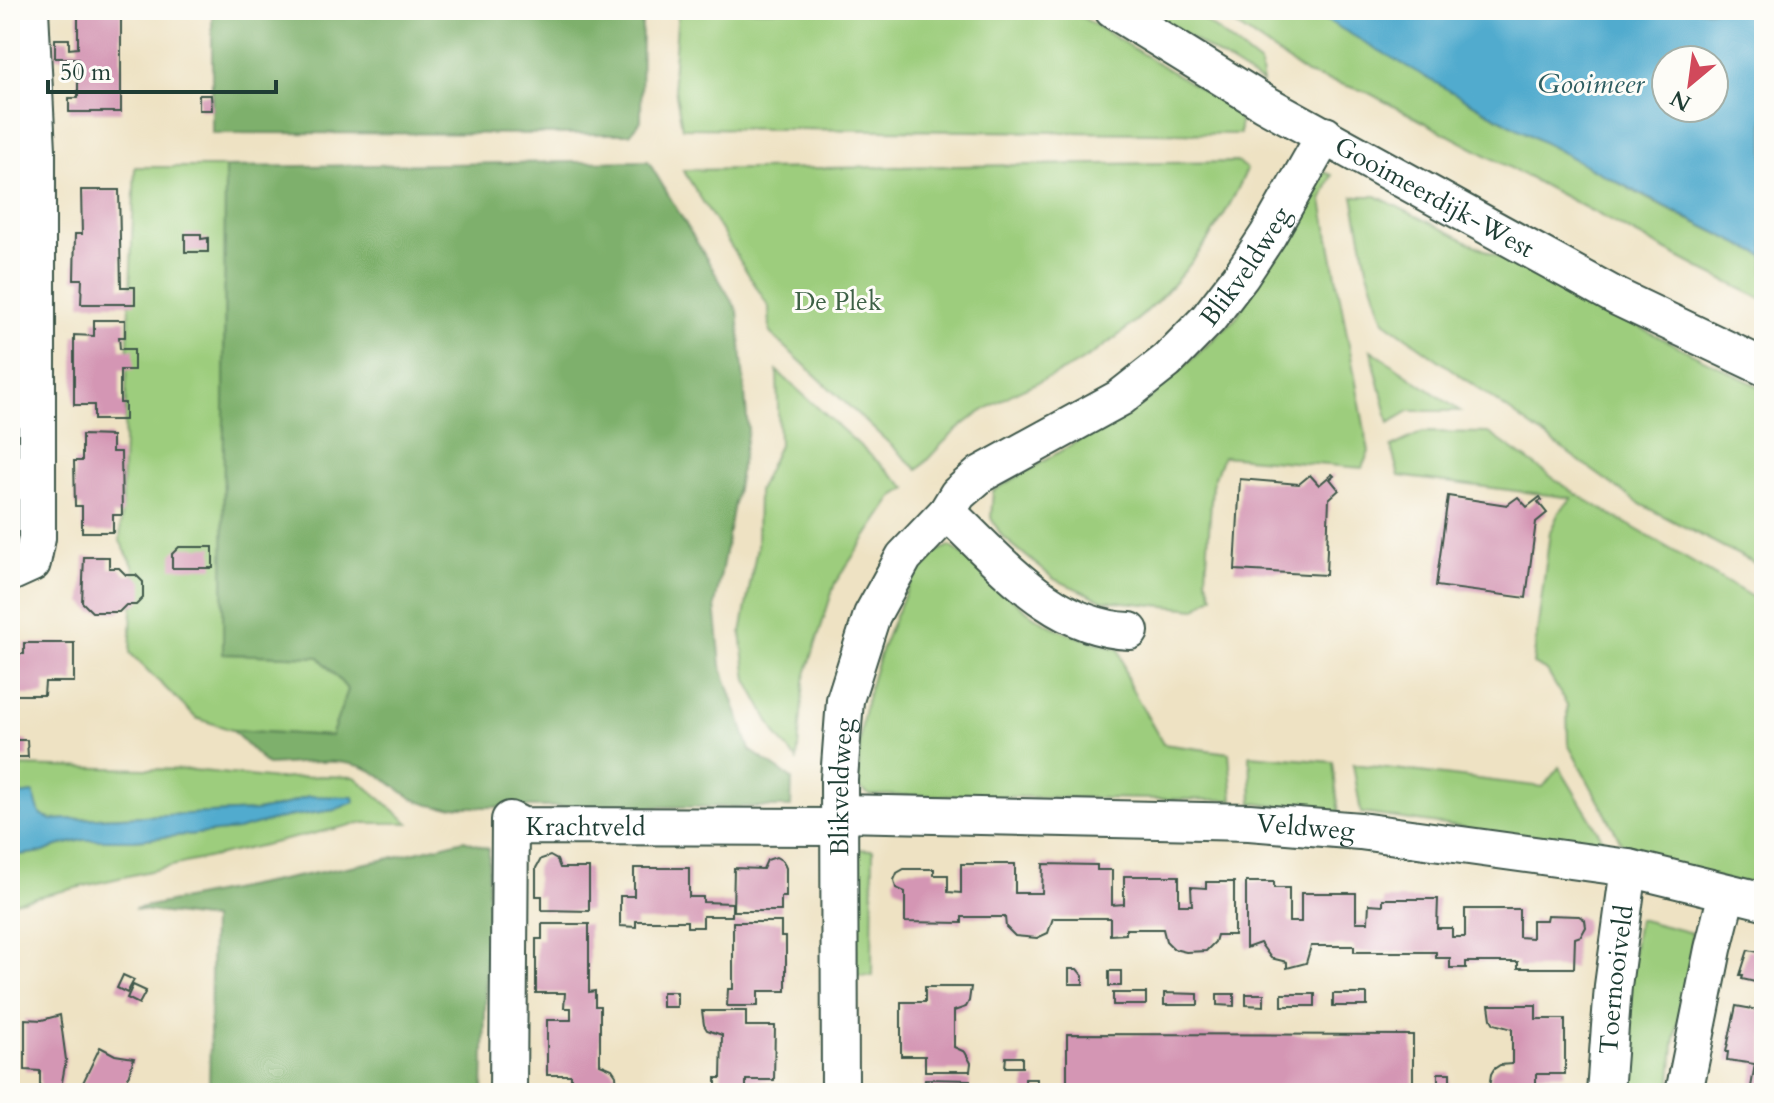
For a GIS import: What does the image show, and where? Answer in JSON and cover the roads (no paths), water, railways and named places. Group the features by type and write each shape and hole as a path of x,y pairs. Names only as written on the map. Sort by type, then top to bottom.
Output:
{"street":[{"path":"10,573 32,563 37,538 37,150 30,10"},
{"name":"Gooimeerdijk-West","path":"1113,10 1264,103 1617,297 1764,367"},
{"name":"Blikveldweg","path":"840,1093 840,820 845,700 872,615 904,557 947,512 958,494 981,474 1120,398 1167,361 1208,319 1241,276 1325,135"},
{"path":"947,512 1018,580 1050,605 1077,621 1106,630 1130,631"},
{"name":"Krachtveld","path":"508,1093 510,820 522,826 840,820"},
{"name":"Veldweg","path":"840,820 1249,822 1360,831 1629,868 1764,901"},
{"name":"Toernooiveld","path":"1605,1093 1613,986 1629,868"},
{"path":"1684,1093 1727,893"}],"water":[{"name":"Gooimeer","path":"1309,10 1764,10 1764,256 1591,168"},
{"path":"33,793 40,814 51,820 256,811 282,806 308,796 353,797 354,802 335,810 286,817 237,830 134,840 83,840 44,852 10,856 10,829 19,812 16,809 13,815 10,814 10,796"}],"park label":[{"name":"De Plek","path":"838,301"}]}
